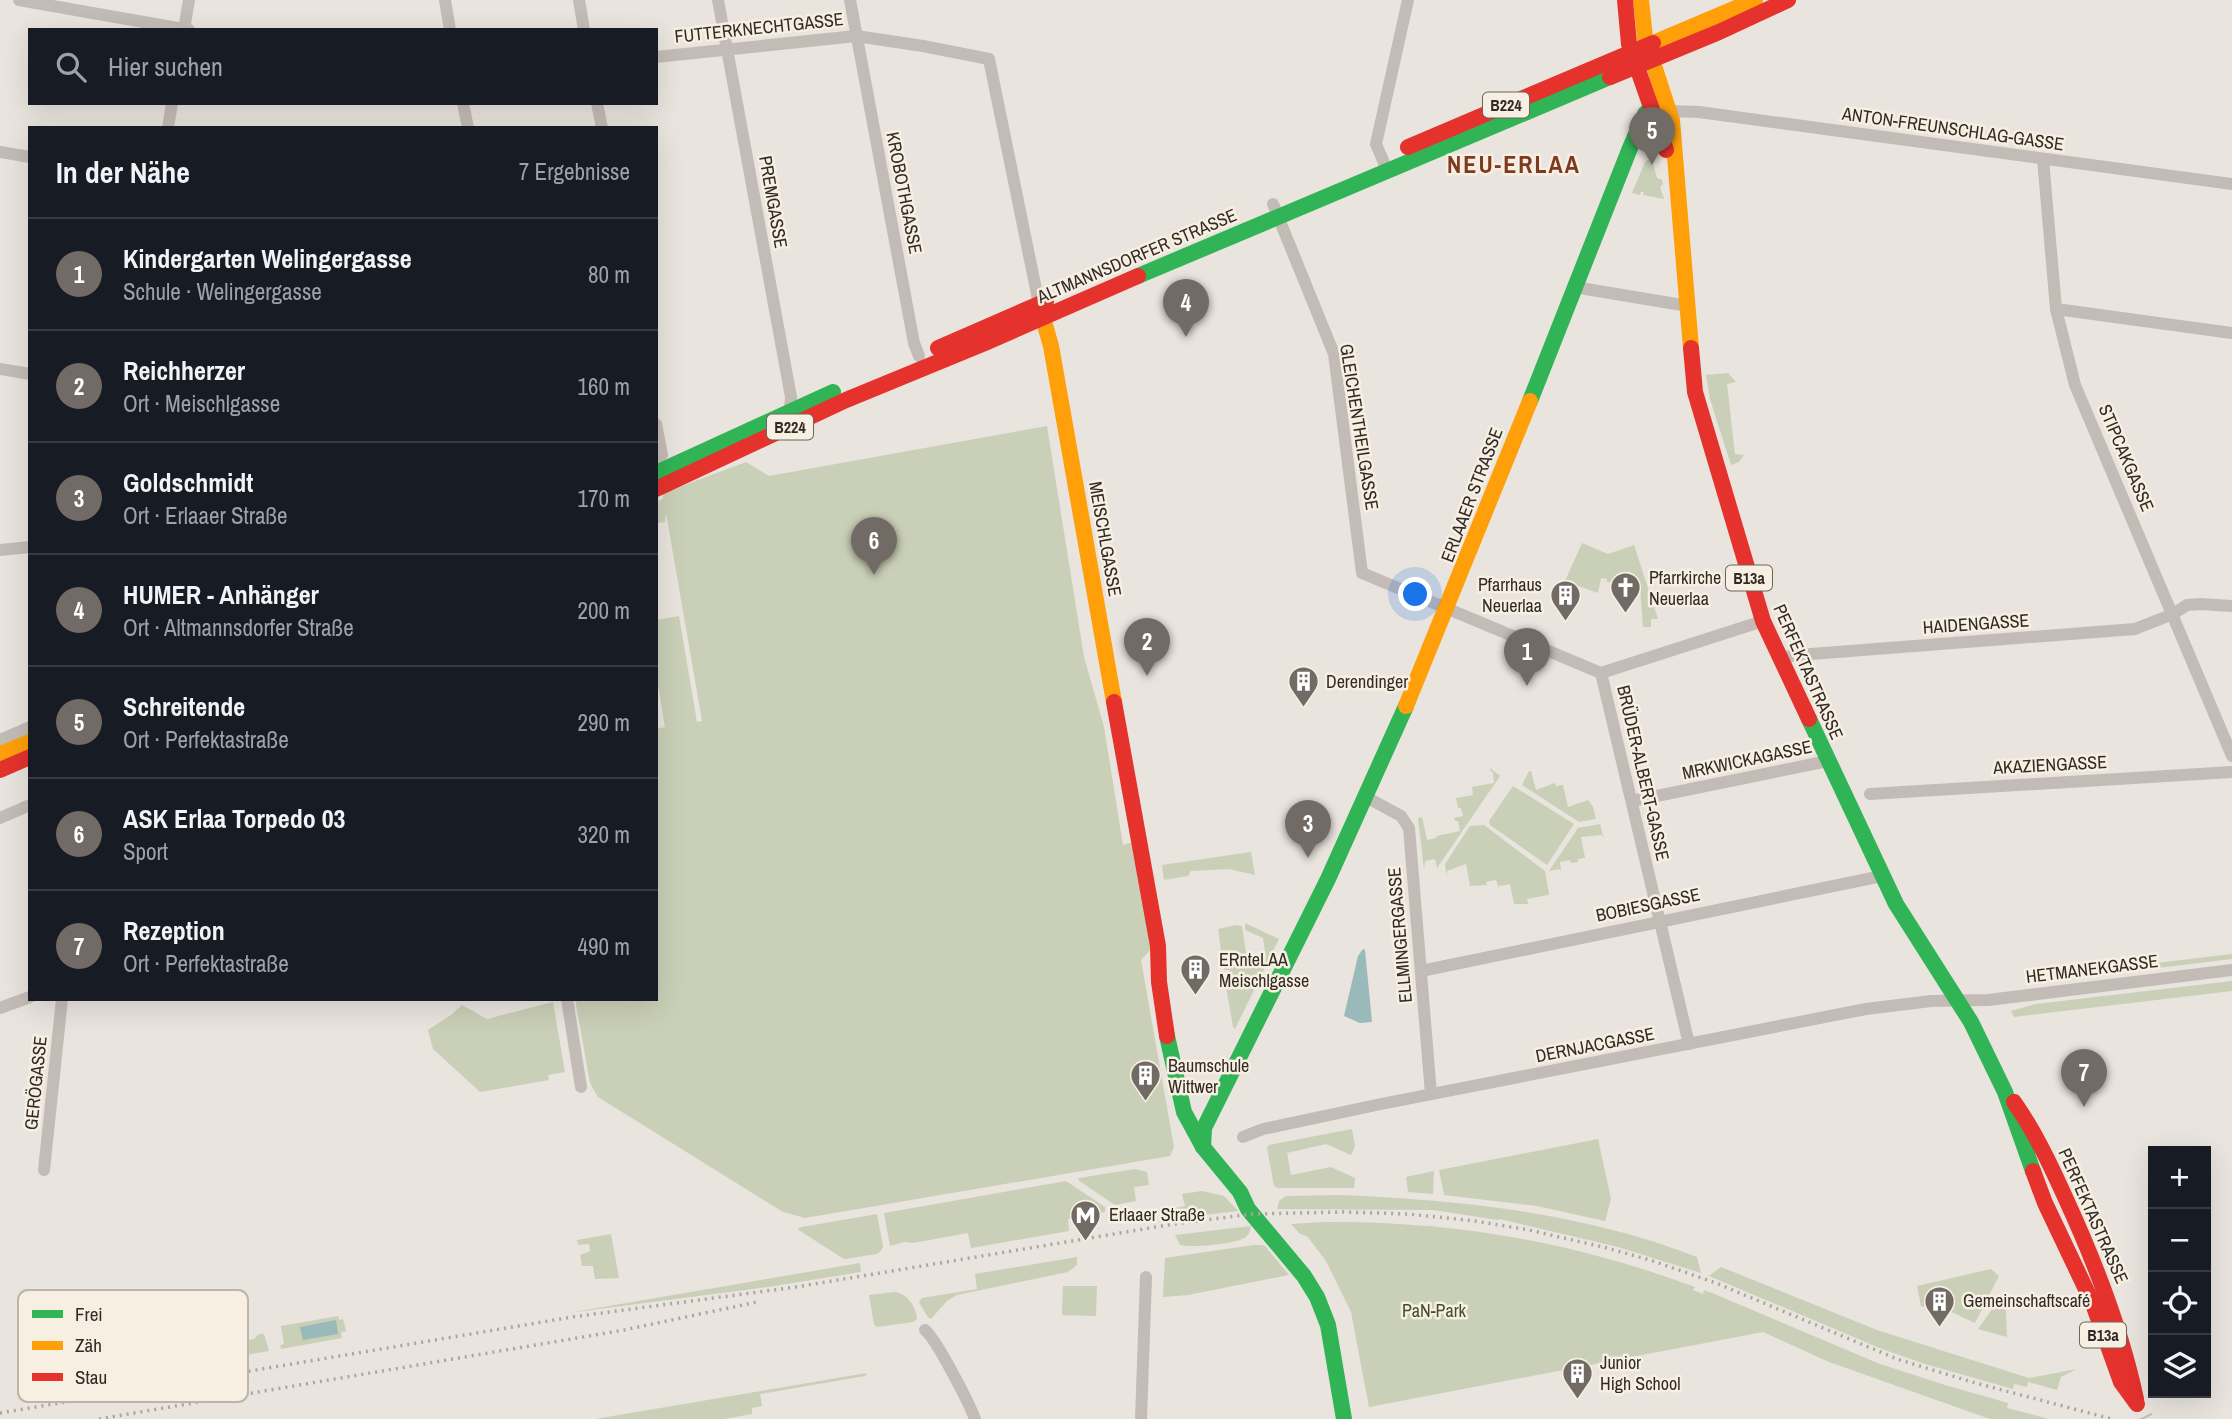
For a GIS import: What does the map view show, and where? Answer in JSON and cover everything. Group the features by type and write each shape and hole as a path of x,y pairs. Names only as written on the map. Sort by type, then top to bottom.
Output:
{"main road":[{"name":"B13a","path":"1625,0 1628,37 1670,111"},
{"name":"B13a","path":"1641,0 1641,56 1652,107"},
{"name":"ALTMANNSDORFER STRASSE","path":"658,472 790,411 919,356 1041,311 1641,56 1755,0"},
{"name":"ALTMANNSDORFER STRASSE","path":"1641,56 1727,29 1788,0"},
{"name":"PERFEKTASTRASSE","path":"1652,107 1677,189"},
{"name":"ERLAAER STRASSE","path":"1203,1147 1204,1128 1366,797 1447,609 1630,148 1645,114 1652,107"},
{"name":"PERFEKTASTRASSE","path":"1670,111 1693,377 1698,407 1763,621 1882,876 1911,929 1973,1026 2005,1092 2033,1129 2091,1251 2127,1358 2140,1411"},
{"name":"ALTMANNSDORFER STRASSE","path":"658,488 847,399 1006,335 1041,311"},
{"name":"MEISCHLGASSE","path":"1041,311 1051,346 1158,946 1159,982 1174,1070 1184,1112 1203,1147 1240,1192"},
{"path":"0,754 28,743"},
{"path":"0,770 28,758"},
{"path":"1240,1192 1248,1209 1304,1276 1321,1305 1330,1337 1344,1419"},
{"path":"1240,1192 1258,1203 1305,1259 1322,1285 1336,1323 1353,1419"}],"street":[{"path":"19,0 175,28"},
{"path":"186,28 190,0"},
{"path":"445,0 450,28"},
{"path":"579,0 584,28"},
{"name":"PREMGASSE","path":"718,0 791,397 790,411"},
{"name":"KROBOTHGASSE","path":"850,0 914,343 919,356"},
{"path":"1384,164 1376,144 1409,0"},
{"name":"FUTTERKNECHTGASSE","path":"658,57 856,36 989,60"},
{"name":"MEISCHLGASSE","path":"989,60 1041,311"},
{"path":"168,126 172,105"},
{"path":"463,105 468,126"},
{"path":"597,105 602,126"},
{"name":"ANTON-FREUNSCHLAG-GASSE","path":"1670,111 1699,112 2232,184"},
{"path":"0,152 28,157"},
{"name":"STIPCAKGASSE","path":"2043,159 2056,309 2075,385 2232,756"},
{"name":"GLEICHENTHEILGASSE","path":"1275,210 1334,354 1362,573 1447,609"},
{"path":"1574,287 1688,306"},
{"path":"2056,309 2232,333"},
{"path":"0,369 28,374"},
{"path":"0,550 28,547"},
{"name":"HAIDENGASSE","path":"1779,658 2135,629 2173,614 2187,605 2232,606"},
{"path":"1447,609 1601,673 1763,621"},
{"name":"BRÜDER-ALBERT-GASSE","path":"1601,673 1689,1044"},
{"path":"0,740 28,728"},
{"name":"MRKWICKAGASSE","path":"1632,801 1828,761"},
{"name":"AKAZIENGASSE","path":"1870,794 2232,772"},
{"name":"ELLMINGERGASSE","path":"1366,797 1401,816 1409,828 1431,1094"},
{"path":"0,818 28,806"},
{"name":"BOBIESGASSE","path":"1421,971 1882,876"},
{"name":"HETMANEKGASSE","path":"1957,1000 1988,1000 2232,970"},
{"path":"0,1007 28,998"},
{"name":"DERNJACGASSE","path":"1243,1138 1263,1129 1431,1094 1866,1009 1957,1000"},
{"name":"GERÖGASSE","path":"44,1170 62,1001"},
{"path":"567,1001 581,1087"},
{"path":"1141,1419 1146,1277"},
{"path":"925,1330 934,1341 975,1419"}],"green space":[{"path":"1648,160 1652,161 1657,178 1662,180 1660,187 1664,199 1643,195 1644,192 1640,195 1632,193"},
{"path":"1728,373 1736,382 1727,384 1735,454 1744,455 1739,462 1731,465 1710,399 1706,375"},
{"path":"1047,426 1084,657 1104,727 1123,845 1134,842 1152,948 1141,960 1174,1147 1170,1156 805,1218 783,1212 598,1097 590,1083 575,1001 658,1001 658,729 665,727 658,685 658,620 679,616 697,722 702,721 666,513 665,522 658,523 658,501 663,499 663,493 746,462 769,476"},
{"path":"1582,543 1608,554 1634,545 1658,619 1651,619 1651,627 1643,627 1640,587 1631,586 1631,580 1626,579 1625,583 1607,582 1607,579 1601,578 1598,593 1565,581"},
{"path":"1490,768 1500,776 1437,868 1435,859 1425,861 1424,869 1418,818 1422,817 1427,840 1460,831 1458,821 1454,818 1463,816 1456,798 1473,795 1472,787 1494,783"},
{"path":"1529,771 1536,790 1555,783 1556,786 1563,785 1568,807 1588,800 1596,819 1579,822 1522,785"},
{"path":"1513,786 1574,824 1547,865 1490,825 1489,821"},
{"path":"1600,824 1604,840 1602,835 1581,837 1585,858 1578,859 1578,862 1560,862 1561,871 1549,871 1578,828"},
{"path":"1484,825 1545,871 1548,895 1527,899 1528,904 1514,904 1510,884 1499,888 1496,880 1486,882 1487,885 1470,886 1466,864 1447,871 1447,878 1445,864 1470,826"},
{"path":"1251,852 1255,875 1229,869 1191,871 1188,876 1164,880 1162,865"},
{"path":"1245,923 1279,939 1235,1029 1226,987 1232,986 1229,970 1224,970 1222,954 1228,953 1228,950 1221,951 1218,929 1242,926 1248,967 1251,967 1250,962 1266,959 1263,938 1245,930"},
{"path":"2232,954 2232,959 2132,971 2131,966"},
{"path":"2232,981 2232,991 2014,1017 2011,1011 2036,1004"},
{"path":"553,1002 565,1072 548,1075 549,1080 480,1092 433,1049 428,1030 462,1005 487,1019"},
{"path":"1352,1129 1355,1146 1351,1155 1326,1144 1287,1153 1291,1175 1331,1167 1355,1178 1354,1188 1274,1186 1267,1148 1269,1145"},
{"path":"1598,1139 1611,1199 1605,1221 1537,1206 1444,1195 1439,1170"},
{"path":"1135,1169 1147,1172 1149,1185 1134,1187 1136,1201 1115,1205 1078,1180 1079,1178"},
{"path":"1434,1171 1433,1194 1408,1192 1406,1177"},
{"path":"1066,1181 1105,1207 1105,1212 1068,1219 1069,1231 971,1248 968,1233 890,1246 884,1213"},
{"path":"1202,1191 1224,1196 1238,1211 1172,1219 1171,1209 1185,1206 1182,1194"},
{"path":"1340,1195 1476,1205 1566,1219 1611,1229 1697,1257 1701,1273 1618,1247 1500,1219 1433,1210 1277,1209 1279,1201 1286,1196"},
{"path":"877,1214 883,1246 877,1254 844,1259 797,1229 802,1227"},
{"name":"PaN-Park","path":"1324,1222 1419,1225 1465,1230 1603,1257 1695,1287 1693,1290 1703,1294 1704,1290 1712,1293 1880,1364 2008,1403 2007,1408 2049,1419 1990,1419 1829,1362 1763,1332 1369,1407 1351,1312 1326,1261 1307,1236 1300,1234 1291,1224"},
{"path":"1251,1226 1244,1238 1220,1244 1180,1245 1175,1235"},
{"path":"611,1234 619,1278 595,1279 593,1266 582,1266 580,1255 590,1251 589,1244 578,1245 577,1240"},
{"path":"1264,1245 1289,1275 1188,1295 1163,1297 1165,1258"},
{"path":"1077,1257 1077,1265 1068,1272 957,1295 947,1301 931,1319 919,1302 922,1298 977,1289 975,1274"},
{"path":"860,1263 861,1272 568,1313"},
{"path":"1721,1267 1877,1330 2029,1378 2077,1369 2061,1377 2057,1390 2028,1382 2027,1387 2014,1384 2013,1389 1925,1364 1882,1349 1709,1276"},
{"path":"1991,1269 1999,1276 1975,1323 1947,1310 1945,1313 1921,1306 1917,1286"},
{"path":"1063,1286 1097,1286 1096,1316 1062,1315"},
{"path":"2005,1291 2007,1337 1978,1329"},
{"path":"894,1292 910,1301 917,1319 913,1322 877,1327 874,1324 869,1295"},
{"path":"338,1316 339,1320 343,1319 346,1331 341,1332 342,1338 281,1349 280,1345 284,1344 281,1326"},
{"path":"259,1334 264,1334 269,1351 248,1355 248,1340"},
{"path":"867,1373 865,1376 760,1394 762,1406 752,1408 752,1414 724,1419 595,1419"}],"water":[{"path":"1363,949 1372,1022 1360,1023 1344,1016 1358,956"},
{"path":"336,1320 338,1334 303,1340 300,1327"}],"railway":[{"path":"248,1371 572,1317 796,1287 1174,1224 1252,1214 1344,1212 1408,1214 1475,1221 1603,1247 1716,1283 1897,1359 2112,1419"},
{"path":"248,1394 624,1330 757,1302"},
{"path":"0,1413 66,1402"},
{"path":"99,1419 199,1402"}],"traffic: fast":[{"path":"1138,276 1610,77"},
{"path":"1530,401 1630,148 1645,114 1652,107"},
{"path":"658,472 833,392"},
{"path":"1203,1147 1204,1128 1328,879 1406,706"},
{"path":"1809,719 1896,904 1971,1022 2005,1092 2033,1171"},
{"path":"1167,1036 1184,1112 1203,1147 1240,1192 1248,1209 1304,1276 1317,1297 1328,1325 1344,1419"}],"traffic: slow":[{"path":"1641,0 1645,38 1672,121 1691,348"},
{"path":"1653,43 1755,0"},
{"path":"1039,304 1051,346 1114,702"},
{"path":"1406,706 1530,401"},
{"path":"0,754 28,743"}],"traffic: jam":[{"path":"1625,0 1629,44 1666,150"},
{"path":"1610,77 1788,0"},
{"path":"1408,147 1653,43"},
{"path":"658,488 846,400 1138,276"},
{"path":"938,348 1046,301"},
{"path":"1691,348 1695,392 1763,621 1809,719"},
{"path":"1114,702 1158,946 1159,982 1167,1036"},
{"path":"0,770 28,758"},
{"path":"2014,1102 2048,1160 2087,1246 2115,1321 2136,1399"},
{"path":"2033,1171 2045,1203 2093,1304 2121,1382 2137,1404"}],"place":[{"name":"Schreitende","path":"1652,165"},
{"name":"HUMER - Anhänger","path":"1186,337"},
{"name":"ASK Erlaa Torpedo 03","path":"874,575"},
{"name":"Pfarrkirche Neuerlaa","path":"1626,615"},
{"name":"Pfarrhaus Neuerlaa","path":"1565,622"},
{"name":"Reichherzer","path":"1147,676"},
{"name":"Kindergarten Welingergasse","path":"1527,686"},
{"name":"Derendinger","path":"1303,709"},
{"name":"Goldschmidt","path":"1308,858"},
{"name":"ERnteLAA Meischlgasse","path":"1196,997"},
{"name":"Baumschule Wittwer","path":"1145,1103"},
{"name":"Rezeption","path":"2084,1107"},
{"name":"Erlaaer Straße","path":"1086,1242"},
{"name":"Gemeinschaftscafé","path":"1940,1328"},
{"name":"Junior High School","path":"1577,1400"}],"district":[{"name":"NEU-ERLAA","path":"1514,165"}]}
